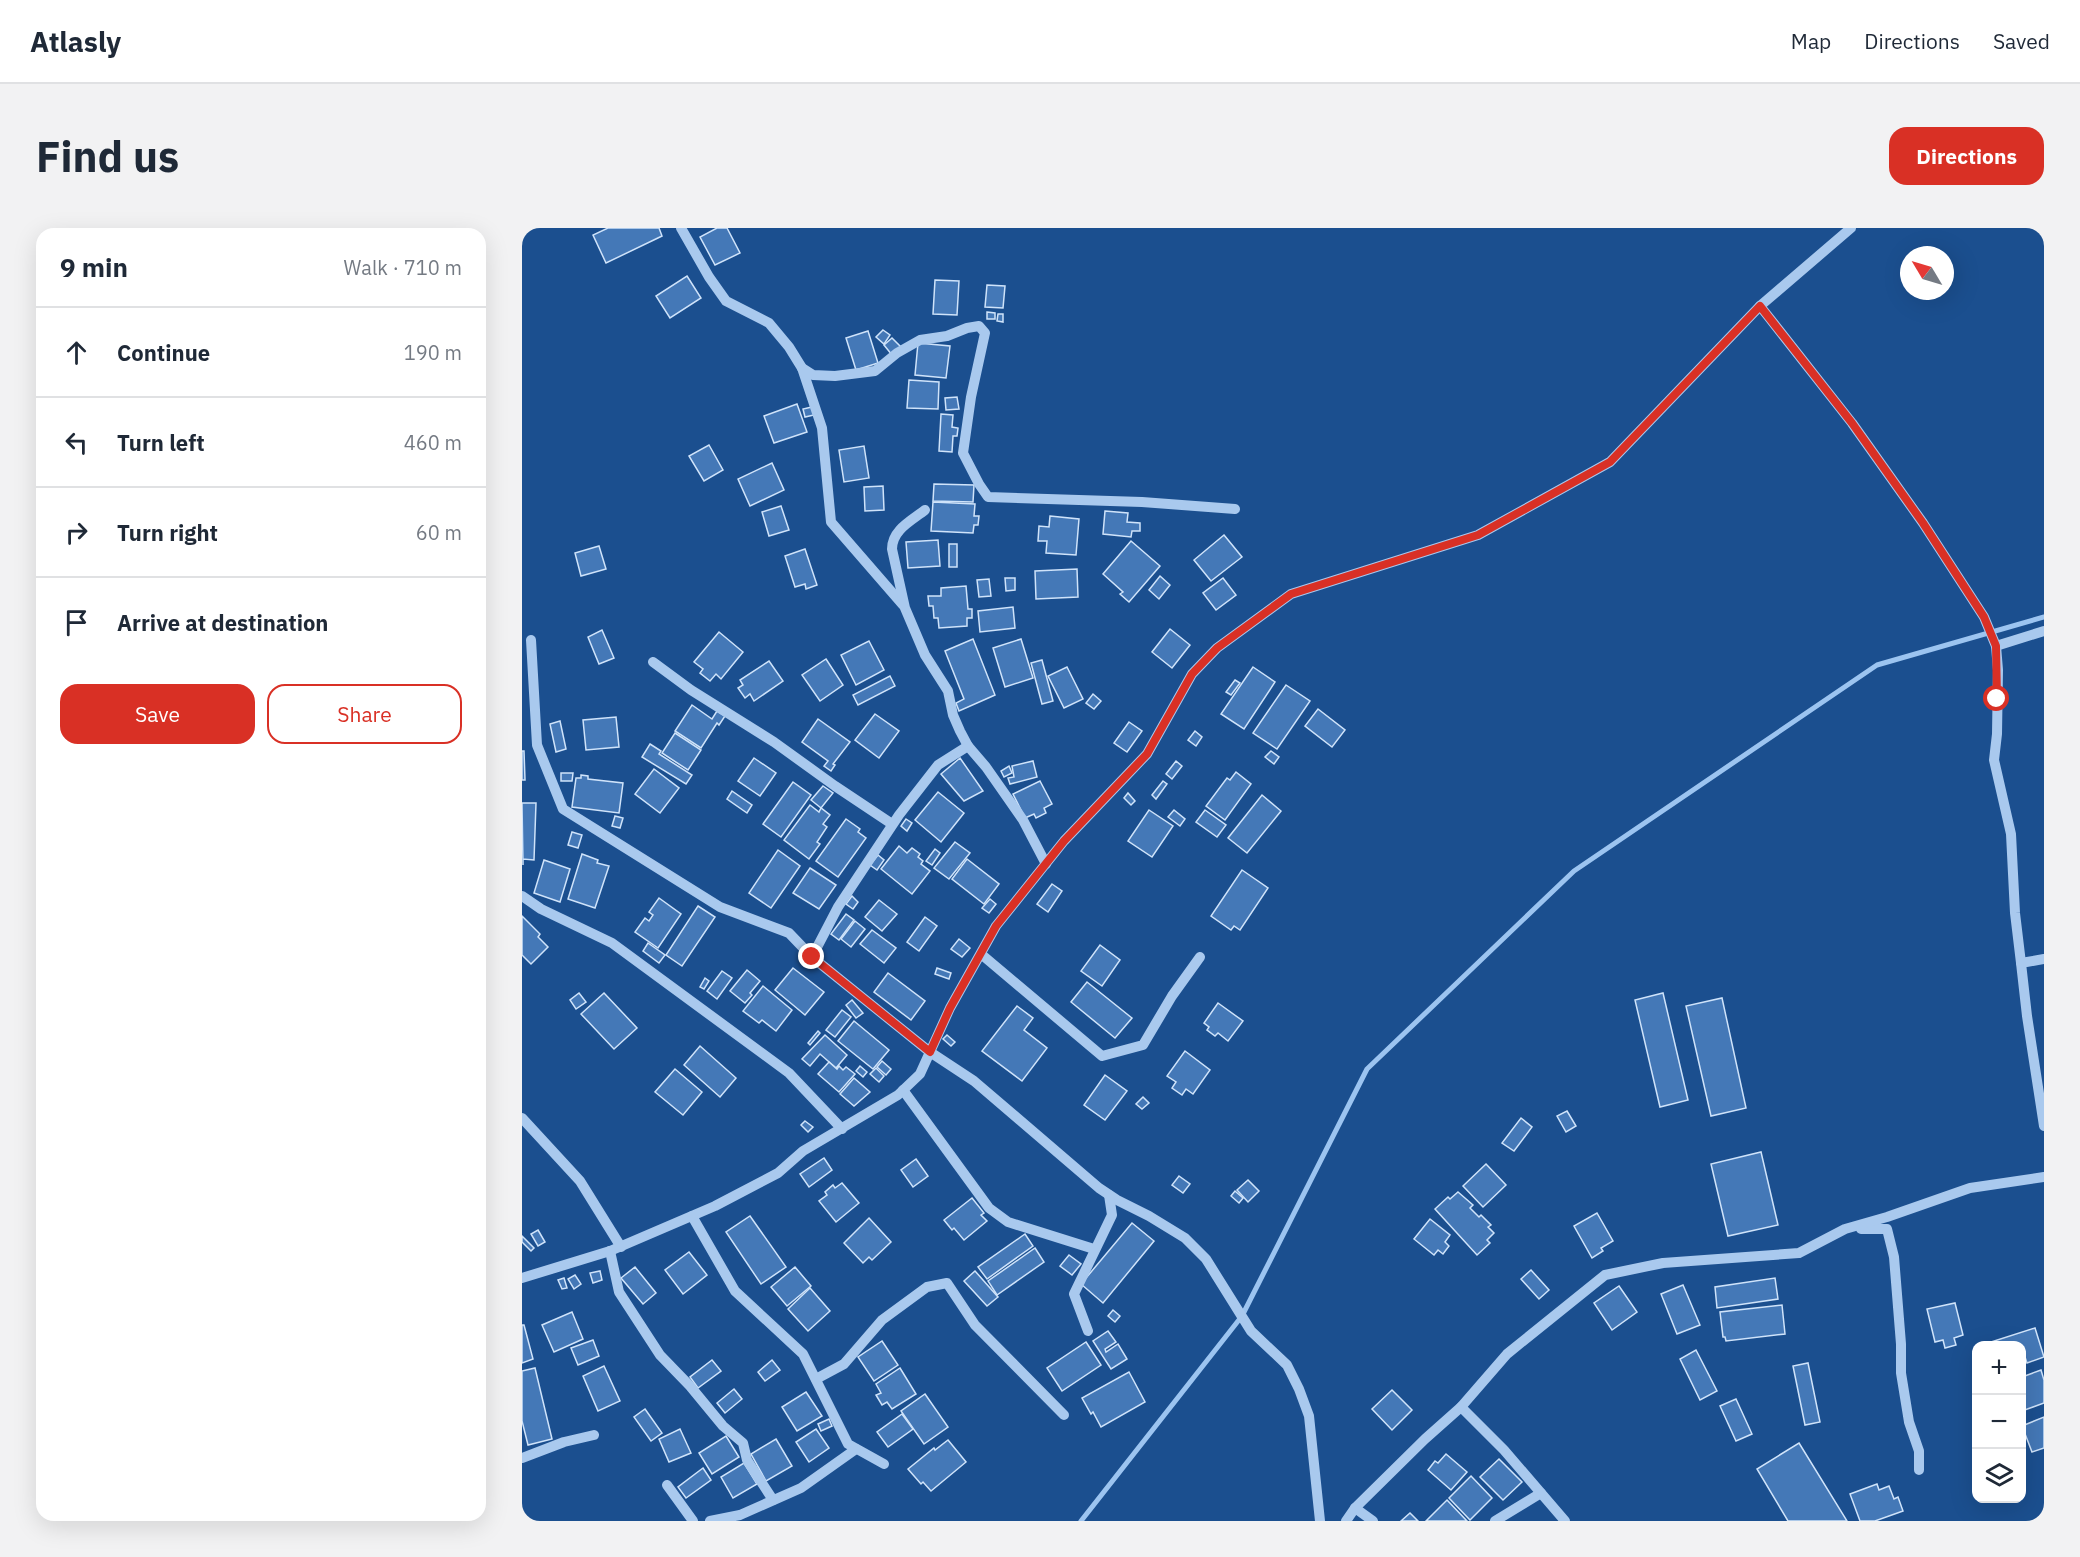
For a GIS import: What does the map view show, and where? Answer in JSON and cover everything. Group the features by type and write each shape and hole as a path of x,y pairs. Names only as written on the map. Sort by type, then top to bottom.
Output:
{"street":[{"path":"681,228 709,277 726,301 769,323 789,347 802,368 822,428 831,522 905,608"},
{"path":"523,1276 621,1247 715,1206 778,1173 803,1151 898,1095 920,1074 950,1008 996,926 1064,841 1147,754 1192,674 1217,648 1291,594 1478,535 1610,462 1760,306 1851,228"},
{"path":"1760,306 1865,441 1923,523 1984,617 1996,646 1997,699 1994,760 2011,834 2015,913 2027,1016 2044,1126"},
{"path":"802,368 813,375 836,376 875,372 897,353 920,340 947,336 978,326 985,333 971,397 963,453 988,497 1142,502 1235,509"},
{"path":"925,510 896,533 892,541 905,608 925,655 948,691 953,715 968,746 986,767 1023,820 1046,864"},
{"path":"1996,646 2044,631"},
{"path":"531,640 537,745 563,809 720,907 789,933 812,957 930,1052 974,1081 1109,1195 1149,1216 1185,1239 1206,1258 1251,1331 1287,1365 1299,1389 1309,1416 1320,1521"},
{"path":"653,662 691,690 774,742 892,824"},
{"path":"812,957 838,907 892,824 938,765 968,746"},
{"path":"522,896 541,909 612,943 650,970 789,1073 842,1129"},
{"path":"981,954 1102,1056 1143,1045 1172,996 1200,957"},
{"path":"2021,963 2044,959"},
{"path":"903,1090 989,1208 1008,1222 1094,1249"},
{"path":"522,1118 580,1181 621,1247"},
{"path":"1346,1521 1355,1508 1461,1407 1507,1354 1605,1275 1663,1263 1799,1253 1845,1230 1970,1188 2044,1177"},
{"path":"1088,1331 1074,1294 1112,1215 1109,1195"},
{"path":"692,1216 735,1291 803,1354 848,1444 884,1464"},
{"path":"1845,1230 1887,1229 1894,1257 1901,1373 1909,1422 1919,1451 1919,1470"},
{"path":"610,1251 619,1292 660,1355 690,1386 723,1426 743,1443 747,1460 773,1500"},
{"path":"816,1379 844,1364 882,1320 927,1287 947,1282 975,1324 1064,1415"},
{"path":"1461,1407 1504,1450 1565,1521"},
{"path":"522,1458 564,1442 594,1435"},
{"path":"710,1521 740,1515 801,1488 856,1449"},
{"path":"667,1485 693,1521"},
{"path":"1495,1521 1541,1493"},
{"path":"1355,1508 1373,1521"}],"building":[{"path":"608,228 659,228 662,236 606,263 593,235"},
{"path":"717,228 727,228 740,253 715,265 700,237"},
{"path":"687,276 701,298 670,318 656,296"},
{"path":"935,280 959,281 957,315 933,314"},
{"path":"987,285 1005,286 1003,308 985,307"},
{"path":"987,312 995,313 995,319 987,319"},
{"path":"998,314 1003,314 1003,322 997,321"},
{"path":"883,330 890,335 884,344 876,337"},
{"path":"868,331 878,363 856,370 846,338"},
{"path":"892,338 901,347 892,355 884,345"},
{"path":"918,343 950,346 946,378 915,375"},
{"path":"909,380 939,382 938,409 907,408"},
{"path":"957,397 959,409 946,410 945,398"},
{"path":"797,404 807,432 774,443 764,416"},
{"path":"812,407 814,415 805,417 803,409"},
{"path":"941,414 953,415 952,427 958,428 957,436 953,436 952,452 939,451"},
{"path":"709,445 723,470 704,481 689,456"},
{"path":"864,446 869,478 844,482 839,450"},
{"path":"772,463 784,490 750,506 738,479"},
{"path":"934,484 974,485 973,502 933,501"},
{"path":"883,486 884,510 865,511 864,487"},
{"path":"933,502 975,504 974,516 979,516 978,525 974,525 973,533 931,531"},
{"path":"781,506 789,530 769,536 762,512"},
{"path":"1105,511 1128,513 1127,522 1140,523 1140,531 1132,531 1131,537 1103,534"},
{"path":"1050,516 1079,519 1076,555 1046,553 1047,541 1038,541 1039,526 1049,527"},
{"path":"1224,535 1242,557 1211,581 1194,560"},
{"path":"938,540 940,566 908,568 906,542"},
{"path":"1131,541 1160,566 1129,602 1120,594 1123,592 1103,574"},
{"path":"949,544 957,544 957,567 949,567"},
{"path":"599,546 606,569 581,576 575,553"},
{"path":"805,549 817,585 806,589 805,584 795,587 785,556"},
{"path":"1077,569 1078,597 1036,599 1035,571"},
{"path":"1160,576 1170,585 1159,599 1149,590"},
{"path":"1005,578 1015,578 1015,590 1006,591"},
{"path":"1223,578 1236,595 1216,610 1203,593"},
{"path":"989,579 991,596 979,597 977,580"},
{"path":"966,586 968,609 972,609 972,618 967,618 967,626 939,628 938,618 934,618 933,606 929,606 928,596 941,596 941,588"},
{"path":"1013,607 1015,628 980,632 978,611"},
{"path":"1170,629 1190,645 1172,668 1152,652"},
{"path":"602,630 614,658 599,664 588,637"},
{"path":"719,632 743,652 721,679 716,674 710,681 700,673 703,669 694,662"},
{"path":"973,639 995,695 959,711 956,703 964,699 945,651"},
{"path":"1021,639 1033,678 1005,687 993,648"},
{"path":"869,641 884,670 856,685 841,655"},
{"path":"826,659 843,685 820,701 802,675"},
{"path":"1042,660 1053,701 1042,704 1031,663"},
{"path":"769,661 783,681 754,701 750,694 745,698 738,688 743,685 740,680"},
{"path":"1067,667 1083,699 1064,708 1048,676"},
{"path":"1253,667 1275,682 1244,729 1221,714"},
{"path":"890,676 895,686 858,705 853,695"},
{"path":"1235,680 1240,683 1231,695 1226,692"},
{"path":"1286,685 1310,701 1277,749 1253,733"},
{"path":"1093,694 1101,701 1094,709 1086,703"},
{"path":"692,705 712,719 717,711 725,716 719,725 717,723 701,748 675,731"},
{"path":"1318,709 1345,730 1332,747 1305,726"},
{"path":"875,714 899,731 879,758 855,740"},
{"path":"616,717 619,747 586,750 583,720"},
{"path":"818,719 850,742 833,764 835,765 831,771 824,766 828,761 802,742"},
{"path":"560,721 566,749 556,752 550,724"},
{"path":"1129,722 1142,731 1127,752 1114,743"},
{"path":"1195,731 1202,737 1196,746 1188,740"},
{"path":"675,733 701,750 688,770 662,753"},
{"path":"650,744 661,751 659,754 692,775 686,784 642,757"},
{"path":"522,751 524,751 525,780 522,780"},
{"path":"1271,751 1279,757 1274,764 1265,757"},
{"path":"754,758 776,773 760,796 738,781"},
{"path":"960,758 983,791 964,801 941,774"},
{"path":"1033,761 1037,777 1010,784 1008,778 1014,777 1012,766"},
{"path":"1176,761 1182,766 1172,779 1166,774"},
{"path":"1009,766 1012,773 1004,777 1001,771"},
{"path":"654,769 679,788 660,813 635,794"},
{"path":"1236,772 1251,784 1225,820 1206,806 1227,778 1230,780"},
{"path":"561,773 573,773 572,781 561,781"},
{"path":"581,775 588,776 588,779 623,783 619,813 572,807 576,778 581,778"},
{"path":"1040,781 1052,804 1044,808 1046,813 1036,818 1034,814 1025,818 1013,794"},
{"path":"1163,781 1167,784 1156,799 1152,795"},
{"path":"793,782 811,795 781,837 763,824"},
{"path":"823,786 833,793 821,808 811,800"},
{"path":"732,791 752,805 747,813 727,799"},
{"path":"938,792 964,813 941,842 915,820"},
{"path":"1128,793 1135,801 1131,805 1124,798"},
{"path":"1262,795 1281,811 1247,853 1228,838"},
{"path":"522,803 536,803 534,860 523,859 523,865"},
{"path":"810,805 819,812 821,808 830,815 823,824 827,827 817,842 820,844 809,859 784,840"},
{"path":"1149,810 1173,826 1152,857 1128,841"},
{"path":"1174,810 1185,819 1180,826 1168,817"},
{"path":"1205,810 1226,825 1217,837 1196,822"},
{"path":"615,816 623,818 620,828 612,826"},
{"path":"846,819 860,829 858,832 866,838 838,877 816,861"},
{"path":"906,819 912,823 907,831 901,826"},
{"path":"572,832 582,835 578,848 568,845"},
{"path":"955,842 970,853 949,879 934,868"},
{"path":"899,846 907,853 912,848 920,854 918,857 923,861 921,864 930,871 912,894 881,869"},
{"path":"935,849 940,853 932,865 926,861"},
{"path":"778,850 800,866 771,908 749,893"},
{"path":"582,854 598,860 597,863 609,866 595,908 568,899"},
{"path":"878,855 884,860 877,870 870,865"},
{"path":"967,859 999,884 984,904 952,879"},
{"path":"544,860 570,869 560,902 534,893"},
{"path":"810,868 836,885 819,909 793,893"},
{"path":"1242,870 1268,888 1240,930 1234,926 1231,930 1211,916"},
{"path":"1052,884 1062,891 1048,912 1037,904"},
{"path":"852,896 858,902 853,909 846,904"},
{"path":"659,898 681,914 658,948 635,932 645,918 649,921 653,915 649,912"},
{"path":"990,899 996,904 989,913 982,908"},
{"path":"879,900 897,914 882,931 865,917"},
{"path":"698,906 715,917 682,966 666,955"},
{"path":"846,914 854,920 839,940 831,934"},
{"path":"522,916 540,934 538,937 548,947 531,964 522,955"},
{"path":"925,917 937,926 919,951 907,942"},
{"path":"855,921 865,929 851,947 841,939"},
{"path":"872,930 896,948 884,963 860,944"},
{"path":"959,939 970,948 962,957 951,949"},
{"path":"648,943 665,955 659,963 643,951"},
{"path":"1100,945 1120,960 1102,986 1081,971"},
{"path":"793,968 824,992 805,1015 775,990"},
{"path":"937,968 951,973 949,979 935,974"},
{"path":"747,970 760,981 745,1003 730,991"},
{"path":"722,971 732,978 717,999 707,991"},
{"path":"888,973 925,1001 911,1020 874,992"},
{"path":"705,978 709,981 704,989 700,987"},
{"path":"1087,982 1132,1018 1115,1038 1071,1002"},
{"path":"763,986 792,1010 776,1031 762,1020 759,1023 743,1011"},
{"path":"579,993 586,1002 576,1009 570,1000"},
{"path":"604,993 637,1028 614,1049 581,1014"},
{"path":"1663,993 1688,1100 1660,1107 1635,1000"},
{"path":"1722,998 1746,1108 1711,1116 1686,1006"},
{"path":"852,1000 863,1013 856,1018 846,1005"},
{"path":"1218,1003 1243,1021 1228,1041 1218,1033 1215,1036 1207,1030 1209,1027 1204,1023"},
{"path":"1017,1006 1033,1018 1024,1030 1047,1048 1022,1081 982,1051"},
{"path":"842,1010 851,1017 835,1037 826,1030"},
{"path":"854,1021 889,1050 873,1069 838,1041"},
{"path":"818,1031 820,1033 810,1045 808,1043"},
{"path":"825,1035 847,1055 836,1068 820,1054 810,1066 802,1059"},
{"path":"947,1035 955,1042 951,1046 943,1039"},
{"path":"700,1046 736,1078 720,1097 684,1065"},
{"path":"1185,1051 1210,1070 1193,1094 1186,1089 1182,1095 1172,1088 1176,1082 1167,1076"},
{"path":"882,1061 891,1069 886,1075 877,1067"},
{"path":"829,1062 837,1069 839,1066 843,1070 846,1067 855,1074 839,1092 818,1074"},
{"path":"860,1066 867,1072 863,1077 856,1071"},
{"path":"876,1068 884,1076 879,1082 870,1074"},
{"path":"675,1069 702,1092 683,1115 655,1092"},
{"path":"1105,1075 1127,1091 1105,1120 1084,1105"},
{"path":"854,1078 870,1092 854,1106 840,1094"},
{"path":"1143,1097 1149,1103 1142,1109 1136,1104"},
{"path":"1567,1111 1576,1126 1566,1132 1557,1116"},
{"path":"1521,1118 1532,1127 1514,1151 1502,1143"},
{"path":"805,1121 813,1127 808,1132 801,1125"},
{"path":"1761,1152 1778,1225 1728,1236 1711,1164"},
{"path":"824,1158 832,1170 809,1187 800,1174"},
{"path":"916,1159 928,1176 913,1187 901,1170"},
{"path":"1486,1164 1506,1185 1483,1207 1463,1186"},
{"path":"1179,1176 1190,1184 1183,1193 1172,1185"},
{"path":"1248,1180 1259,1191 1248,1202 1237,1190"},
{"path":"842,1183 859,1203 836,1222 819,1201 827,1195 825,1192 833,1185 835,1188"},
{"path":"1235,1191 1243,1198 1239,1203 1231,1196"},
{"path":"1458,1192 1473,1205 1470,1208 1479,1217 1481,1215 1491,1225 1488,1227 1494,1233 1487,1240 1490,1243 1477,1255 1435,1209 1448,1197 1450,1199"},
{"path":"972,1198 984,1213 981,1215 987,1221 964,1240 944,1220"},
{"path":"1597,1213 1613,1241 1601,1248 1603,1251 1592,1258 1574,1226"},
{"path":"750,1216 786,1267 761,1284 726,1232"},
{"path":"869,1218 891,1242 872,1260 869,1257 863,1263 844,1243"},
{"path":"1430,1219 1450,1235 1445,1242 1449,1246 1443,1254 1438,1250 1434,1255 1414,1239"},
{"path":"1132,1223 1154,1241 1103,1303 1081,1284"},
{"path":"538,1230 545,1242 538,1246 531,1234"},
{"path":"1025,1234 1033,1246 987,1279 978,1267"},
{"path":"522,1236 534,1248 531,1251 522,1242"},
{"path":"1035,1248 1044,1262 997,1295 988,1281"},
{"path":"689,1252 707,1275 683,1294 665,1270"},
{"path":"1069,1255 1081,1264 1072,1275 1060,1266"},
{"path":"635,1267 656,1293 643,1304 621,1278"},
{"path":"795,1267 811,1286 787,1306 771,1287"},
{"path":"1531,1270 1549,1290 1539,1299 1521,1279"},
{"path":"600,1271 602,1280 593,1283 590,1273"},
{"path":"975,1271 998,1297 987,1306 964,1281"},
{"path":"575,1275 581,1284 574,1289 568,1279"},
{"path":"564,1278 567,1288 562,1289 558,1280"},
{"path":"1775,1278 1778,1299 1717,1308 1715,1287"},
{"path":"1683,1285 1700,1325 1677,1334 1661,1294"},
{"path":"1619,1286 1637,1312 1612,1330 1594,1303"},
{"path":"810,1288 830,1311 808,1331 788,1309"},
{"path":"1955,1303 1963,1335 1954,1338 1956,1345 1945,1348 1943,1340 1935,1342 1927,1309"},
{"path":"1782,1305 1785,1334 1726,1341 1723,1337 1720,1312"},
{"path":"1113,1310 1120,1316 1115,1322 1108,1316"},
{"path":"572,1312 583,1339 554,1352 542,1325"},
{"path":"522,1325 524,1325 533,1359 522,1363"},
{"path":"2035,1328 2044,1357 2027,1363 2026,1341 1994,1341"},
{"path":"1108,1331 1116,1342 1105,1349 1106,1352 1118,1344 1127,1359 1111,1369 1093,1341"},
{"path":"593,1340 599,1356 578,1365 571,1348"},
{"path":"882,1341 898,1365 874,1381 858,1357"},
{"path":"1086,1342 1101,1365 1062,1391 1047,1368"},
{"path":"1696,1350 1717,1391 1700,1400 1680,1359"},
{"path":"712,1360 721,1371 698,1388 690,1377"},
{"path":"772,1360 780,1370 765,1381 758,1372"},
{"path":"1808,1363 1820,1422 1805,1425 1793,1366"},
{"path":"604,1366 620,1401 598,1411 583,1376"},
{"path":"535,1368 552,1439 528,1445 522,1421 522,1371"},
{"path":"900,1368 916,1394 892,1409 887,1402 882,1405 876,1395 881,1393 876,1384"},
{"path":"2041,1370 2044,1380 2044,1403 2026,1410 2026,1395 2026,1376"},
{"path":"1129,1372 1145,1402 1101,1427 1082,1398"},
{"path":"734,1389 742,1399 725,1413 717,1403"},
{"path":"1392,1390 1412,1410 1392,1430 1372,1409"},
{"path":"806,1392 822,1416 797,1431 782,1407"},
{"path":"925,1394 948,1427 924,1444 901,1411"},
{"path":"1736,1399 1752,1434 1736,1441 1720,1406"},
{"path":"645,1409 662,1433 651,1441 634,1417"},
{"path":"902,1414 913,1429 888,1447 877,1432"},
{"path":"2044,1417 2044,1448 2032,1452 2026,1436 2026,1424"},
{"path":"829,1419 832,1426 821,1431 818,1424"},
{"path":"680,1429 691,1453 669,1462 659,1439"},
{"path":"816,1429 829,1448 809,1462 796,1442"},
{"path":"726,1436 739,1457 712,1474 699,1453"},
{"path":"776,1439 792,1466 766,1481 751,1454"},
{"path":"948,1440 966,1462 931,1491 923,1482 921,1484 908,1469"},
{"path":"1799,1443 1847,1521 1788,1521 1757,1469"},
{"path":"1446,1454 1467,1472 1451,1490 1428,1470 1435,1461 1438,1463"},
{"path":"1499,1459 1522,1482 1503,1500 1480,1477"},
{"path":"744,1463 757,1484 733,1498 721,1477"},
{"path":"703,1468 711,1480 686,1498 678,1487"},
{"path":"1471,1476 1492,1498 1470,1520 1449,1498"},
{"path":"1877,1484 1879,1490 1889,1486 1894,1499 1898,1497 1903,1511 1875,1521 1860,1521 1850,1494"},
{"path":"1447,1500 1467,1521 1426,1521"},
{"path":"1410,1513 1418,1521 1401,1521"}],"waterway":[{"path":"1081,1521 1242,1316 1367,1069 1574,871 1877,665 2044,617"}],"route":[{"path":"812,957 930,1052 950,1008 996,926 1064,841 1147,754 1192,674 1217,648 1291,594 1478,535 1610,462 1760,306 1852,423 1923,523 1984,617 1996,646 1997,699"}]}
